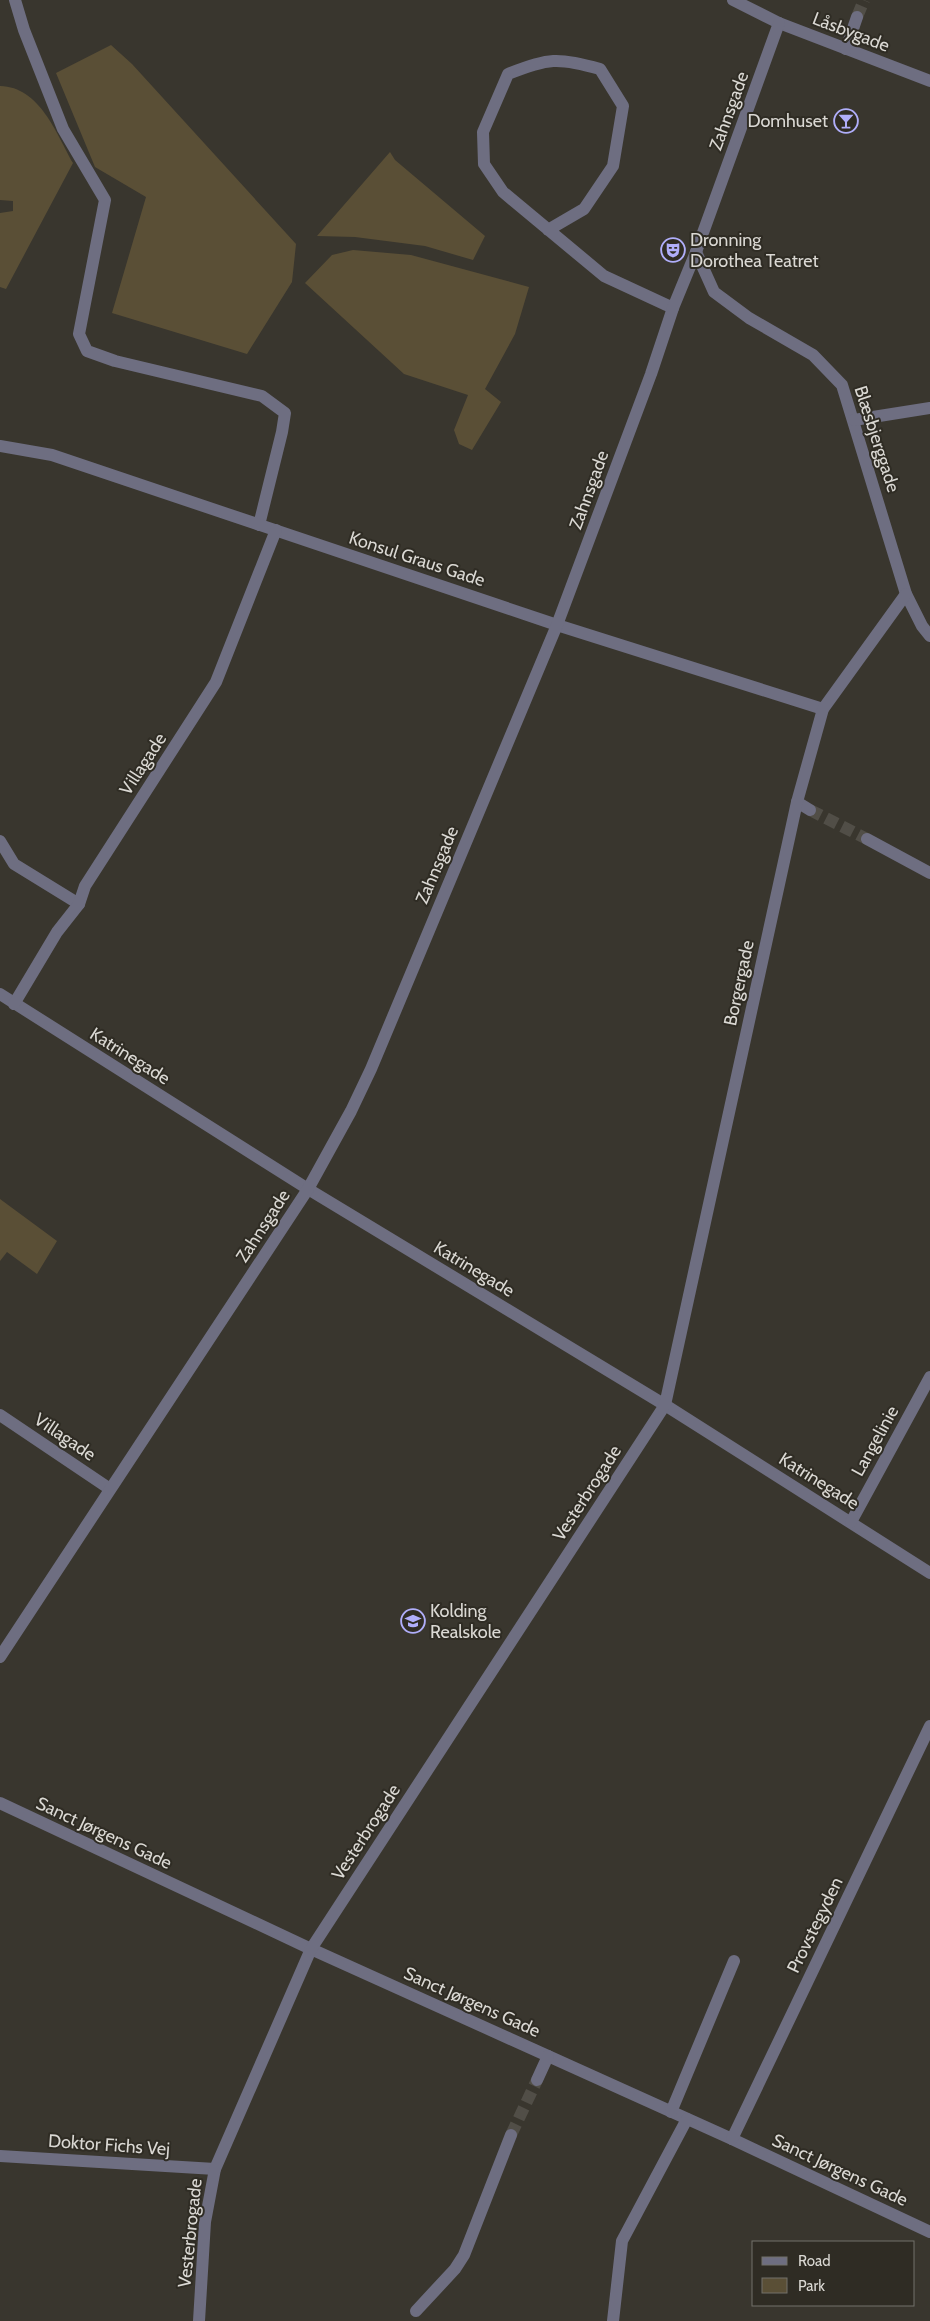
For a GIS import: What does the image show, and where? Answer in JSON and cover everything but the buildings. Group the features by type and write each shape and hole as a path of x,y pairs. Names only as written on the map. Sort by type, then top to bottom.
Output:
{"street":[{"path":"15,0 24,30 63,130 105,200 79,334 87,351 115,361 262,396 285,413 259,525"},
{"name":"Låsbygade","path":"733,0 779,23 930,80"},
{"path":"846,49 857,17"},
{"name":"Zahnsgade","path":"0,1657 308,1189 351,1111 371,1069 557,624 651,374 673,308 696,252 779,23"},
{"path":"548,230 584,209 613,166 623,106 600,69 568,60 538,62 508,74 483,132 484,164 502,192 548,230 604,276 673,308"},
{"name":"Blæsbjerggade","path":"696,252 714,292 748,318 813,355 842,385 906,594 922,626 930,636"},
{"path":"854,420 930,408"},
{"name":"Konsul Graus Gade","path":"0,446 52,455 557,624 823,709"},
{"name":"Villagade","path":"14,1004 57,932 79,904 85,886 216,682 276,530"},
{"name":"Borgergade","path":"665,1405 797,802 823,709 906,594"},
{"path":"797,802 810,810"},
{"path":"867,839 930,873"},
{"path":"0,841 14,864 79,904"},
{"name":"Katrinegade","path":"0,994 308,1189 665,1405 930,1572"},
{"name":"Langelinie","path":"851,1522 925,1398 930,1377"},
{"name":"Vesterbrogade","path":"199,2321 205,2222 215,2169 312,1949 665,1405"},
{"name":"Villagade","path":"0,1415 110,1489"},
{"name":"Provstegyden","path":"732,2139 930,1726"},
{"name":"Sanct Jørgens Gade","path":"0,1803 312,1949 732,2139 930,2232"},
{"path":"671,2112 734,1962"},
{"path":"537,2080 548,2056"},
{"path":"613,2321 622,2241 687,2119"},
{"path":"416,2311 455,2269 464,2255 511,2135"},
{"name":"Doktor Fichs Vej","path":"0,2156 215,2169"}],"green space":[{"path":"111,45 132,64 296,244 292,282 247,354 112,313 146,197 95,167 56,73"},
{"path":"0,86 14,88 26,94 36,103 53,126 73,163 6,289 0,287 0,213 13,211 13,201 0,200"},
{"path":"390,152 395,160 485,236 473,260 425,246 355,237 317,236"},
{"path":"353,250 411,255 529,287 515,334 485,389 501,402 472,450 459,444 454,430 468,395 404,374 305,283 332,255"},
{"path":"0,1199 57,1241 37,1274 7,1252 0,1261"}],"tunnel":[{"path":"857,17 864,0"},
{"path":"810,810 867,839"},
{"path":"511,2135 537,2080"}],"place":[{"name":"Domhuset","path":"846,121"},
{"name":"Dronning Dorothea Teatret","path":"673,250"},
{"name":"Kolding Realskole","path":"413,1621"}]}
